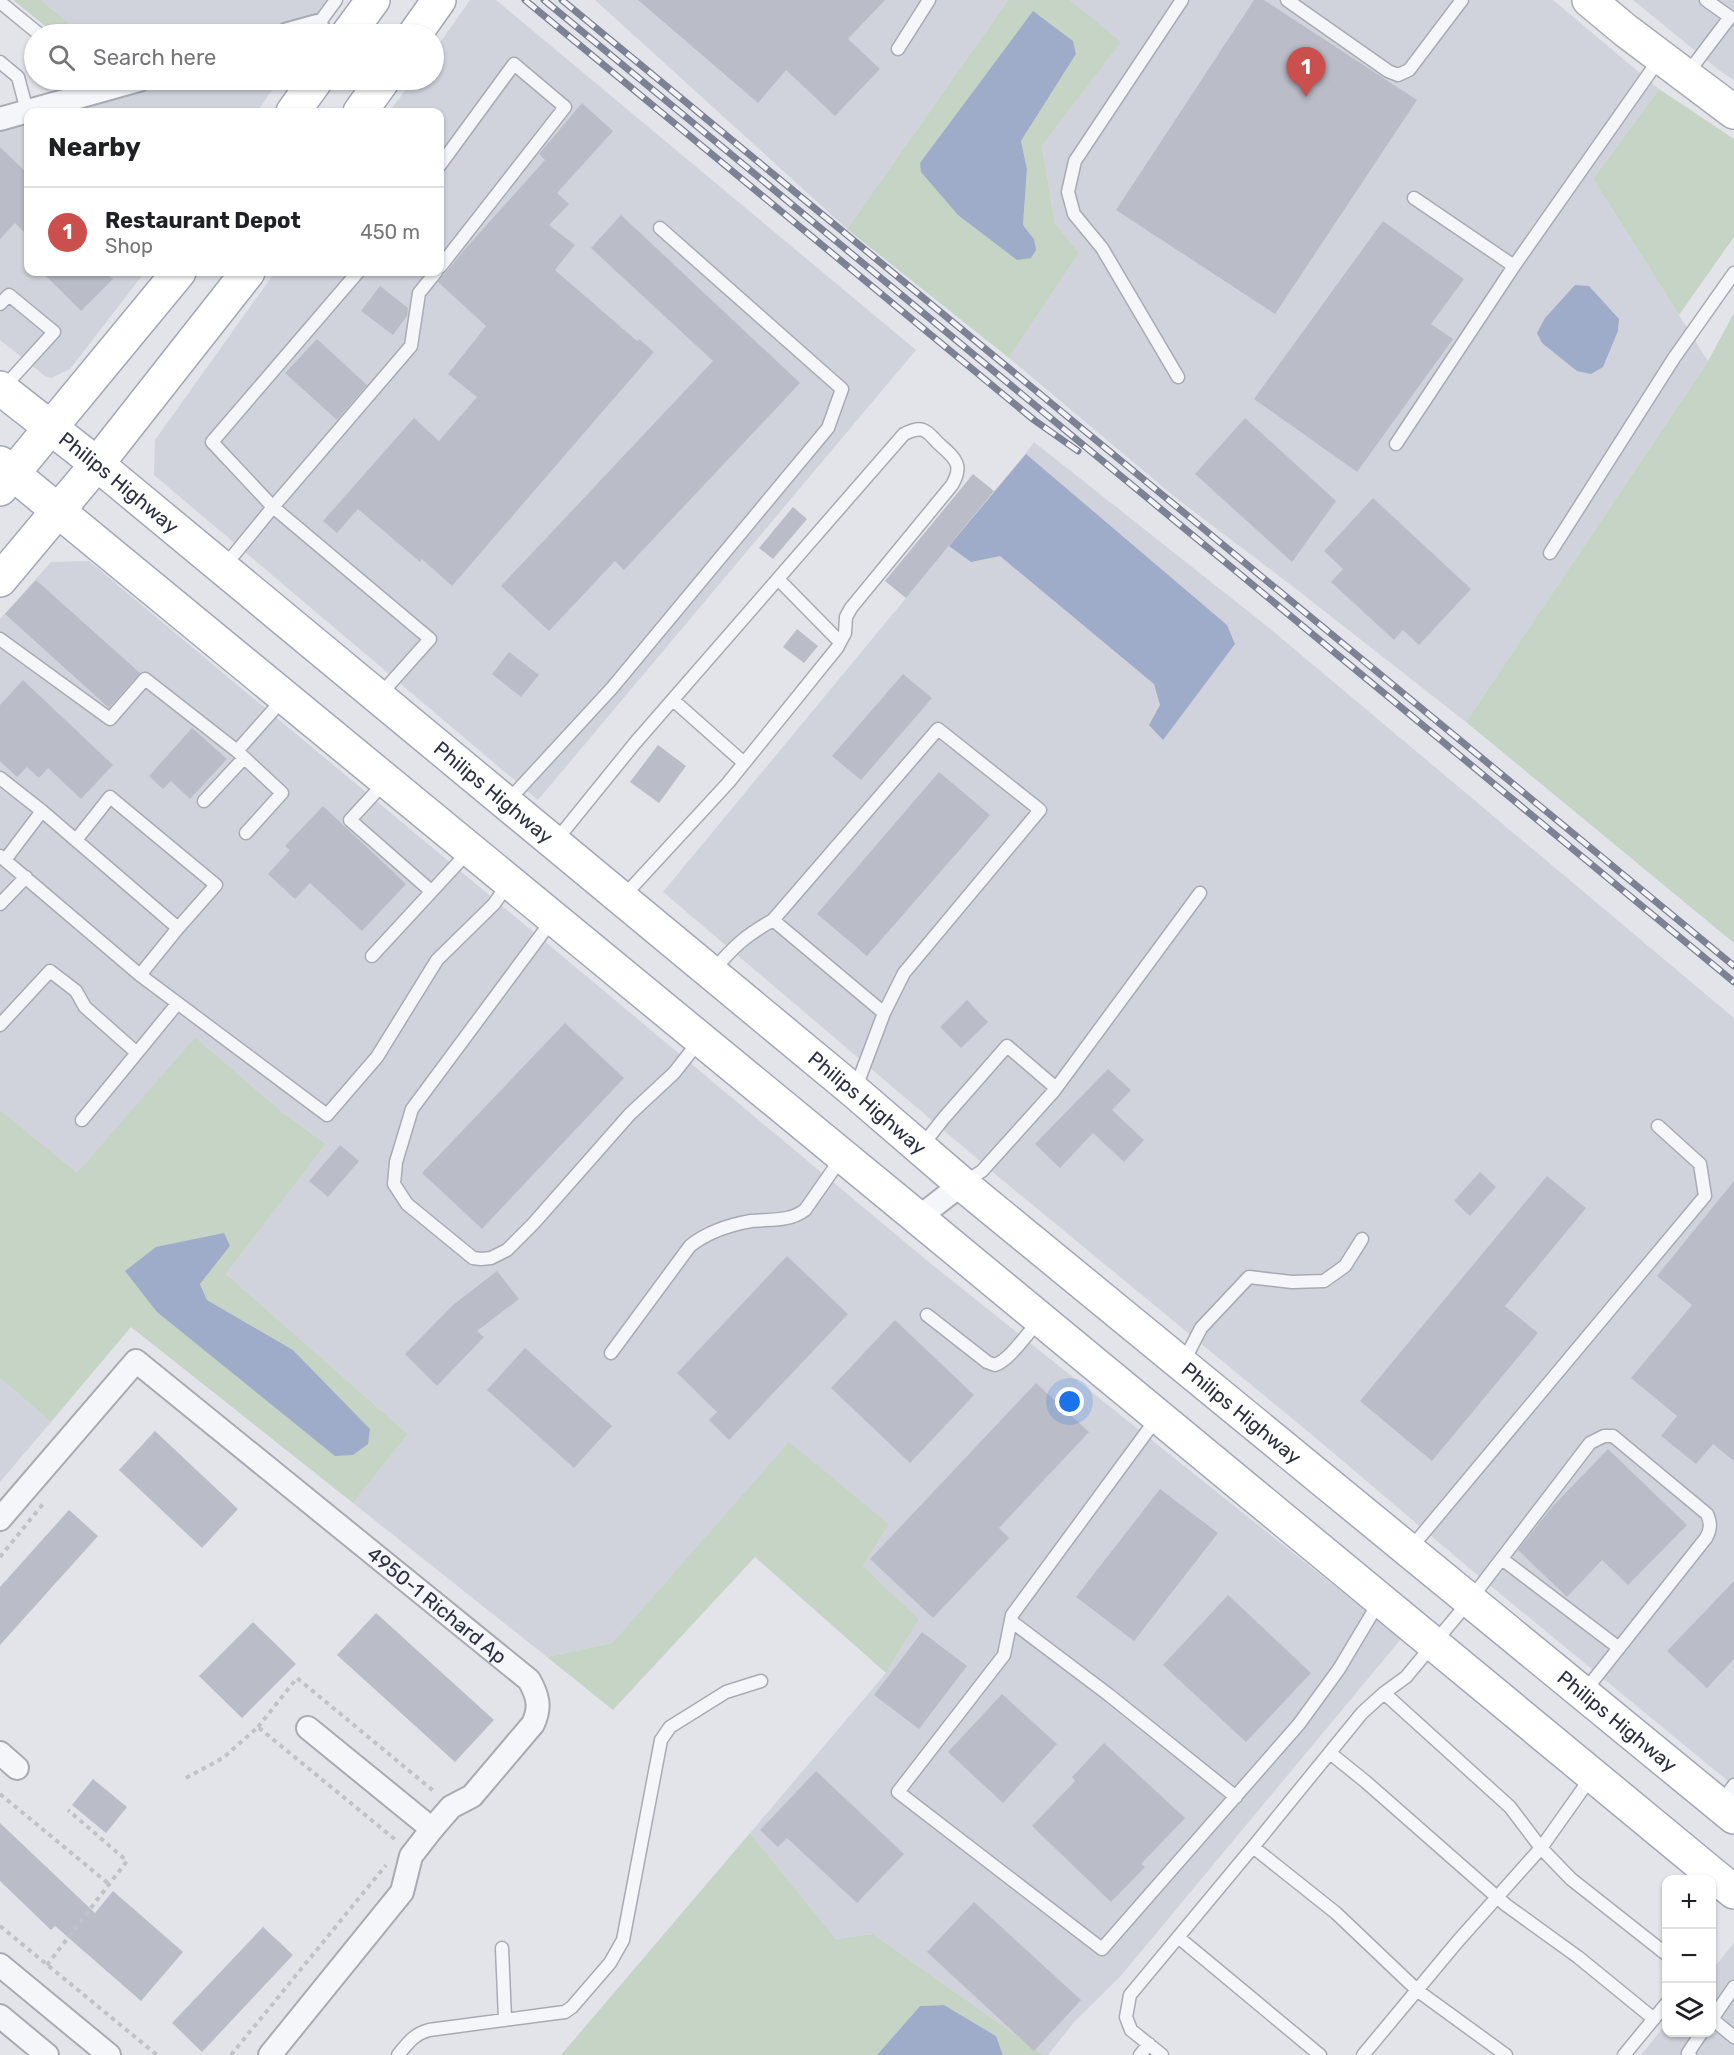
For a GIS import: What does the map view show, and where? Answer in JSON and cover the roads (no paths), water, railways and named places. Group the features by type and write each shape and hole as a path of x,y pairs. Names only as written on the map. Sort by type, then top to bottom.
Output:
{"main road":[{"path":"355,24 372,0"},
{"path":"422,24 439,0"},
{"path":"1589,0 1734,112"},
{"path":"296,108 309,90"},
{"path":"363,108 376,90"},
{"path":"176,276 50,429 4,475 58,511 1734,1892"},
{"path":"0,580 97,464 241,281"},
{"name":"Philips Highway","path":"1,388 97,464 622,898 962,1184 1583,1693 1729,1802"}],"street":[{"path":"33,108 71,90"},
{"path":"0,119 24,112"},
{"path":"918,1218 962,1184"},
{"name":"4950-1 Richard Ap","path":"0,1519 136,1361 529,1680 539,1702 538,1714 533,1724 472,1796 451,1807 432,1829 411,1856 402,1892 270,2055"},
{"path":"308,1728 432,1829"},
{"path":"3,1973 109,2055"},
{"path":"0,2016 47,2055"}],"lane":[{"path":"318,24 336,0"},
{"path":"898,49 929,0"},
{"path":"1178,377 1102,248 1074,214 1068,192 1075,161 1182,0"},
{"path":"1287,0 1388,71 1398,75 1409,70 1462,0"},
{"path":"1396,444 1514,266 1673,66 1732,14 1706,0"},
{"path":"0,2 27,24"},
{"path":"0,62 18,77 26,108"},
{"path":"444,160 514,64 565,107 444,262"},
{"path":"1414,198 1514,266"},
{"path":"506,803 612,688 828,428 842,389 660,228"},
{"path":"1550,553 1674,358 1734,273"},
{"path":"355,276 212,442 273,507 430,639 379,697"},
{"path":"222,569 411,346 419,293 433,276"},
{"path":"0,304 9,295 54,332 1,388"},
{"path":"554,843 635,743 904,434 920,429 927,432 954,458 958,465 958,474 952,485 850,608 846,616 845,633 840,642 744,763 622,898"},
{"path":"777,579 840,642"},
{"path":"0,639 110,719 145,679 240,754 282,793 246,833"},
{"path":"204,801 285,697"},
{"path":"673,700 744,763"},
{"path":"711,972 747,936 773,920 938,729 1040,810 904,973 884,1013 854,1091"},
{"path":"0,778 178,928"},
{"path":"386,780 350,820 431,891"},
{"path":"76,840 110,797 216,885 140,975"},
{"path":"42,812 2,858 140,975 327,1114 376,1057 437,960 494,904 509,882"},
{"path":"372,956 470,850"},
{"path":"0,904 26,877"},
{"path":"962,1184 982,1171 1056,1088 1200,893"},
{"path":"553,918 412,1109 396,1162 394,1184 410,1207 473,1258 481,1260 498,1256 533,1224 630,1114 674,1072 700,1039"},
{"path":"773,920 884,1013"},
{"path":"0,1025 50,971 76,991 85,1007 137,1053"},
{"path":"82,1120 177,1004"},
{"path":"920,1148 1007,1046 1056,1088"},
{"path":"1410,1550 1705,1196 1700,1164 1658,1126"},
{"path":"611,1353 690,1246 700,1238 728,1226 799,1215 805,1210 843,1156"},
{"path":"1183,1364 1201,1328 1248,1277 1292,1282 1324,1281 1345,1266 1362,1239"},
{"path":"927,1315 987,1362 995,1365 1009,1356 1041,1319"},
{"path":"1158,1417 1012,1615 1004,1655 898,1792 1102,1949 1299,1724 1339,1669 1380,1600"},
{"path":"1162,2055 1131,2030 1126,2017 1130,1995 1362,1713 1406,1677 1470,1600 1590,1443 1604,1436 1613,1436 1620,1439 1707,1514 1711,1522 1706,1538 1583,1693"},
{"path":"1502,1559 1619,1648"},
{"path":"1011,1621 1236,1797"},
{"path":"398,2055 419,2033 429,2030 565,2012 572,2007 610,1963 623,1940 661,1740 670,1727 726,1692 761,1682"},
{"path":"1384,1693 1510,1807 1541,1848 1571,1879 1662,1951"},
{"path":"1330,1753 1506,1905 1578,1958 1654,2019"},
{"path":"1363,2055 1458,1941 1541,1848 1592,1775"},
{"path":"1253,1847 1336,1913 1418,1991 1506,2055"},
{"path":"1178,1937 1312,2053"},
{"path":"502,1948 505,2019"},
{"path":"1716,2013 1734,1988"},
{"path":"1624,2055 1662,2009"},
{"path":"1716,2022 1734,2037"},
{"path":"1689,2054 1699,2037"},
{"path":"1140,2055 1149,2044"}],"water":[{"path":"1033,11 1073,41 1076,54 1021,141 1027,169 1023,225 1034,239 1036,250 1031,258 1017,260 958,215 921,172 920,163"},
{"path":"1575,285 1589,286 1619,319 1618,331 1603,367 1591,374 1577,371 1542,343 1537,333 1545,318"},
{"path":"1026,454 1227,625 1235,644 1163,740 1149,725 1160,705 1154,684 1000,556 971,562 949,546"},
{"path":"224,1233 230,1246 200,1284 207,1300 293,1350 370,1429 368,1444 353,1455 335,1456 157,1312 125,1271 156,1247"},
{"path":"944,2005 996,2036 1003,2055 877,2055 920,2006"}],"railway":[{"path":"525,0 1034,420 1078,451"},
{"path":"544,0 1734,982"},
{"path":"562,0 1734,966"}],"place":[{"name":"Restaurant Depot","path":"1306,97"}]}
